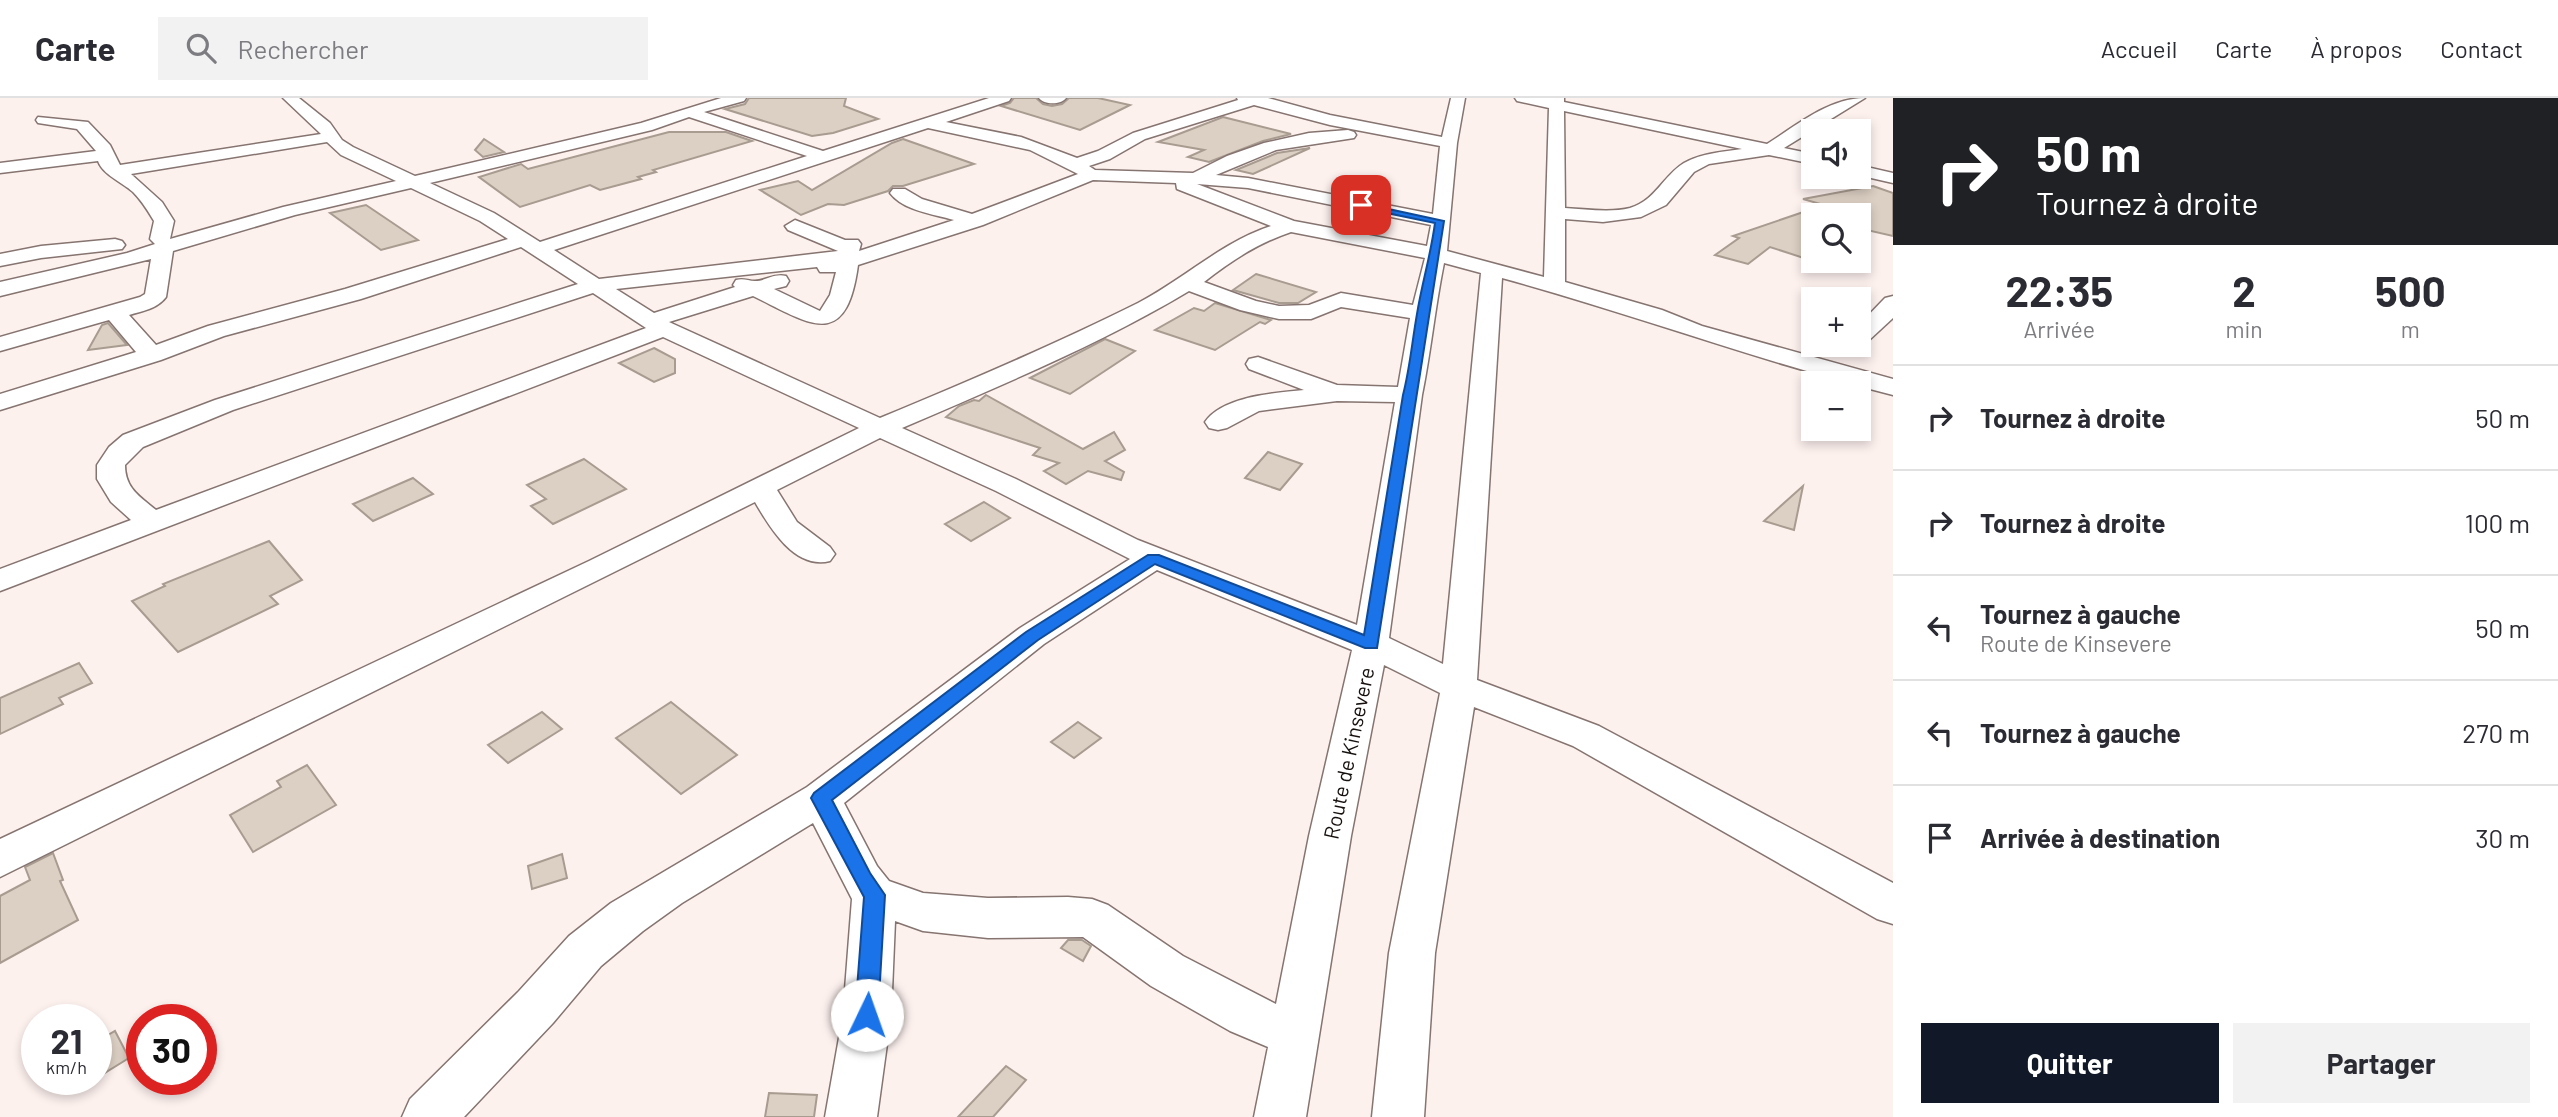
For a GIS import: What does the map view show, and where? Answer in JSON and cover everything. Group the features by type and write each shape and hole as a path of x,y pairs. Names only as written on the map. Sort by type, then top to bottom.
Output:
{"street":[{"path":"290,98 316,118 347,151 487,217 657,325 881,426 1154,558 1218,581 1371,644 1459,687 1586,736 1889,894"},
{"path":"0,289 321,204 646,127 738,98"},
{"path":"0,402 152,355 216,331 531,245 824,157 1004,98"},
{"path":"1046,98 1059,98"},
{"name":"Route de Kinsevere","path":"1280,1117 1335,810 1371,644 1409,395 1417,360 1422,313 1436,254 1449,143 1458,98"},
{"path":"1522,98 1558,102 1694,135 1801,157"},
{"path":"1556,213 1603,216 1634,213 1659,201 1688,168 1705,160 1769,150 1817,119 1858,98"},
{"path":"153,523 121,496 111,479 111,466 119,453 133,441 224,405 594,286 653,276 785,266 976,220 1083,170 1139,136 1253,99 1394,133 1449,143"},
{"path":"1554,286 1558,102"},
{"path":"689,112 778,139 824,157"},
{"path":"0,344 114,312 155,297 164,220 139,188 108,165 104,149 82,125 44,120"},
{"path":"928,124 1005,138 1083,170 1198,178 1271,187 1440,221"},
{"path":"1198,178 1236,158 1303,139 1394,133"},
{"path":"248,134 279,144"},
{"path":"1694,135 1705,160"},
{"path":"117,171 331,136"},
{"path":"0,168 104,155"},
{"path":"1871,173 1893,177"},
{"path":"1144,175 1178,183 1219,201 1290,226 1436,254 1654,315 1694,331 1893,387"},
{"path":"898,193 915,203 976,220"},
{"path":"795,226 849,250"},
{"path":"0,859 600,568 881,426 969,390 1163,299 1224,256 1266,234 1290,226"},
{"path":"0,260 41,252 162,244"},
{"path":"702,272 754,288 810,316 825,318 832,313 845,284 849,250"},
{"path":"0,581 849,250"},
{"path":"1398,1117 1412,953 1459,687 1492,271"},
{"path":"1187,283 1275,313 1310,312 1318,310 1330,301 1341,300 1422,313"},
{"path":"1871,327 1893,303"},
{"path":"114,312 152,355"},
{"path":"1827,369 1839,357"},
{"path":"1258,364 1291,379 1337,393"},
{"path":"1218,422 1252,404 1337,393 1409,395"},
{"path":"761,486 785,528 819,554"},
{"path":"428,1117 537,1007 585,951 627,917 667,890 821,798 1032,636 1154,558"},
{"path":"821,798 862,879 874,895 923,912 988,918 1068,916 1092,919 1167,971 1247,1015 1287,1031 1299,1017"},
{"path":"851,1117 867,1015 874,895"}],"building":[{"path":"749,98 846,98 844,106 878,119 833,133 812,136 725,109 745,104"},
{"path":"1014,98 1036,98 1043,104 1052,106 1062,104 1069,98 1098,98 1130,105 1080,130 1001,106 1010,103"},
{"path":"1223,117 1291,134 1263,141 1209,162 1188,157 1204,150 1158,142"},
{"path":"669,132 726,132 752,141 653,170 656,172 638,177 641,179 600,190 590,185 520,207 479,177 521,164 528,169"},
{"path":"484,139 504,152 483,157 475,150"},
{"path":"903,139 974,164 903,186 893,186 888,191 844,205 828,204 801,215 760,190 798,181 812,190"},
{"path":"1310,148 1253,174 1236,170 1277,153"},
{"path":"1871,186 1893,193 1893,236 1871,231 1871,203 1817,203 1803,199 1871,189"},
{"path":"366,205 418,240 381,250 330,213"},
{"path":"1801,213 1801,257 1770,247 1748,264 1715,255 1739,238 1733,236"},
{"path":"1256,274 1316,292 1298,303 1279,303 1233,290"},
{"path":"1215,303 1271,320 1265,324 1260,322 1215,350 1155,330 1194,308 1204,311"},
{"path":"108,323 127,345 88,350 102,325"},
{"path":"1105,339 1135,351 1070,394 1030,378"},
{"path":"654,348 675,359 675,373 654,382 619,363"},
{"path":"986,395 1083,449 1114,432 1125,450 1105,461 1124,472 1121,480 1088,471 1066,484 1044,471 1059,463 1033,455 1040,448 946,417 959,406 974,400 979,401"},
{"path":"1268,452 1302,464 1280,490 1245,478"},
{"path":"584,459 626,489 553,524 531,506 546,499 527,485"},
{"path":"413,478 433,494 373,521 353,504"},
{"path":"1803,486 1794,530 1764,521"},
{"path":"984,502 1010,518 971,541 945,524"},
{"path":"269,541 302,580 270,596 278,604 178,652 132,601 165,586 163,584"},
{"path":"79,663 92,683 59,698 63,704 0,734 0,698"},
{"path":"671,702 737,755 681,794 616,738"},
{"path":"542,712 562,729 508,763 488,745"},
{"path":"1078,722 1101,738 1074,758 1051,742"},
{"path":"307,765 336,805 253,852 230,815 281,787 277,781"},
{"path":"53,853 63,880 60,881 78,920 0,963 0,896 30,880 25,867"},
{"path":"562,854 567,878 532,889 528,866"},
{"path":"1068,940 1082,940 1091,946 1083,961 1061,948"},
{"path":"115,1031 126,1052 126,1060 112,1068 112,1033"},
{"path":"1006,1066 1026,1080 993,1117 958,1117"},
{"path":"769,1093 817,1095 814,1117 765,1117"}],"route":[{"path":"867,1015 874,895 862,879 821,798 1032,636 1154,558 1218,581 1371,644 1409,395 1417,360 1422,313 1436,254 1440,221 1361,205"}]}
